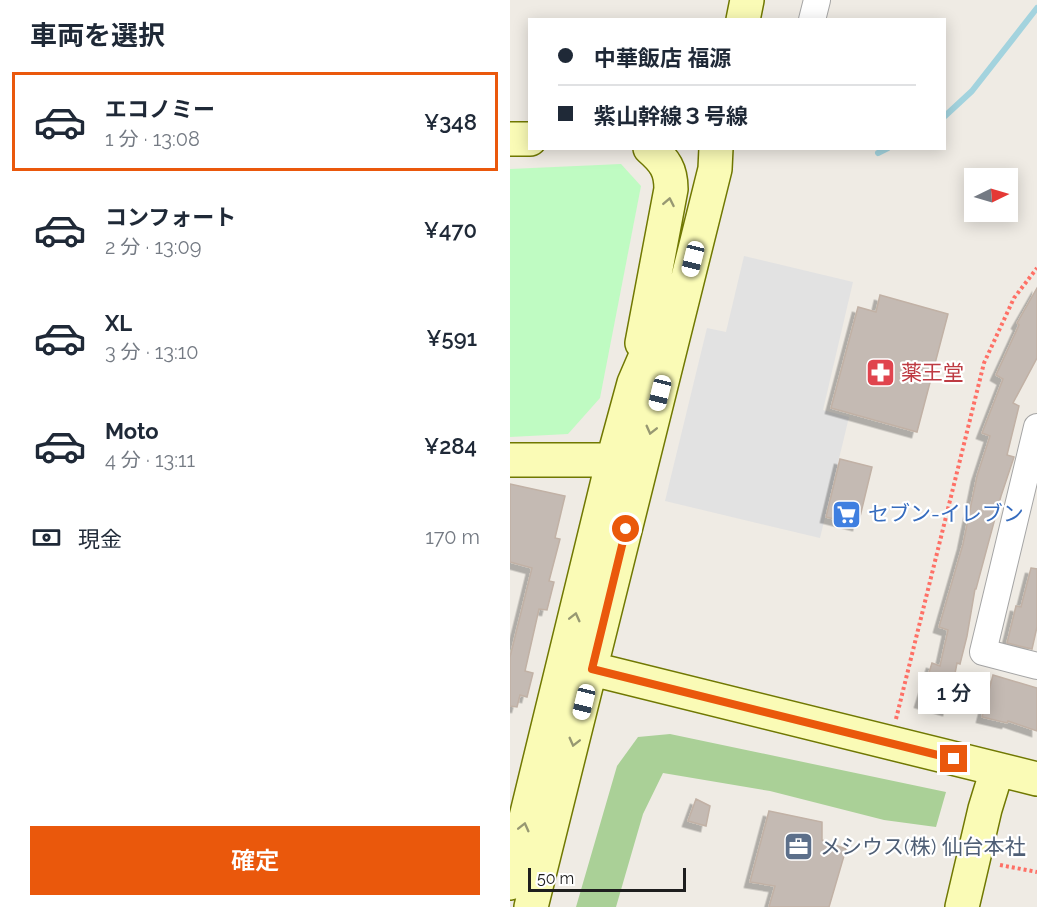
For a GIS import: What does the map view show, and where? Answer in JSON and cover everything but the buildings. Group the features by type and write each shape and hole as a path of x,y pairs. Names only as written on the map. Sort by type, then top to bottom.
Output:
{"main road":[{"path":"743,18 747,0"},
{"path":"510,140 528,139"},
{"path":"531,907 578,666 613,460 634,383 671,189 671,176 667,165 652,150"},
{"path":"634,383 666,310 700,167 707,150"},
{"path":"510,883 578,666 716,169 716,150"},
{"path":"510,460 613,460"},
{"path":"578,666 1037,779"},
{"path":"962,907 985,809 997,770"}],"street":[{"path":"812,18 817,0"},
{"path":"1037,428 982,652 1037,666"}],"path":[{"path":"890,743 984,363 1014,298 1037,268"},
{"path":"998,864 1037,872"}],"green space":[{"path":"621,164 641,186 600,398 568,434 510,437 510,169"},
{"path":"670,734 946,792 936,827 884,820 770,791 663,773 643,814 616,907 576,907 617,766 638,737"}],"shaded area":[{"path":"744,256 853,282 823,410 849,417 820,538 665,501 707,328 726,332"}],"waterway":[{"path":"946,115 972,91 1037,8"},
{"path":"878,153 884,150"}],"place":[{"name":"薬王堂","path":"880,373"},
{"name":"セブン-イレブン","path":"847,514"},
{"name":"メシウス(株) 仙台本社","path":"799,847"}],"route":[{"path":"626,529 592,669 954,759"}]}
